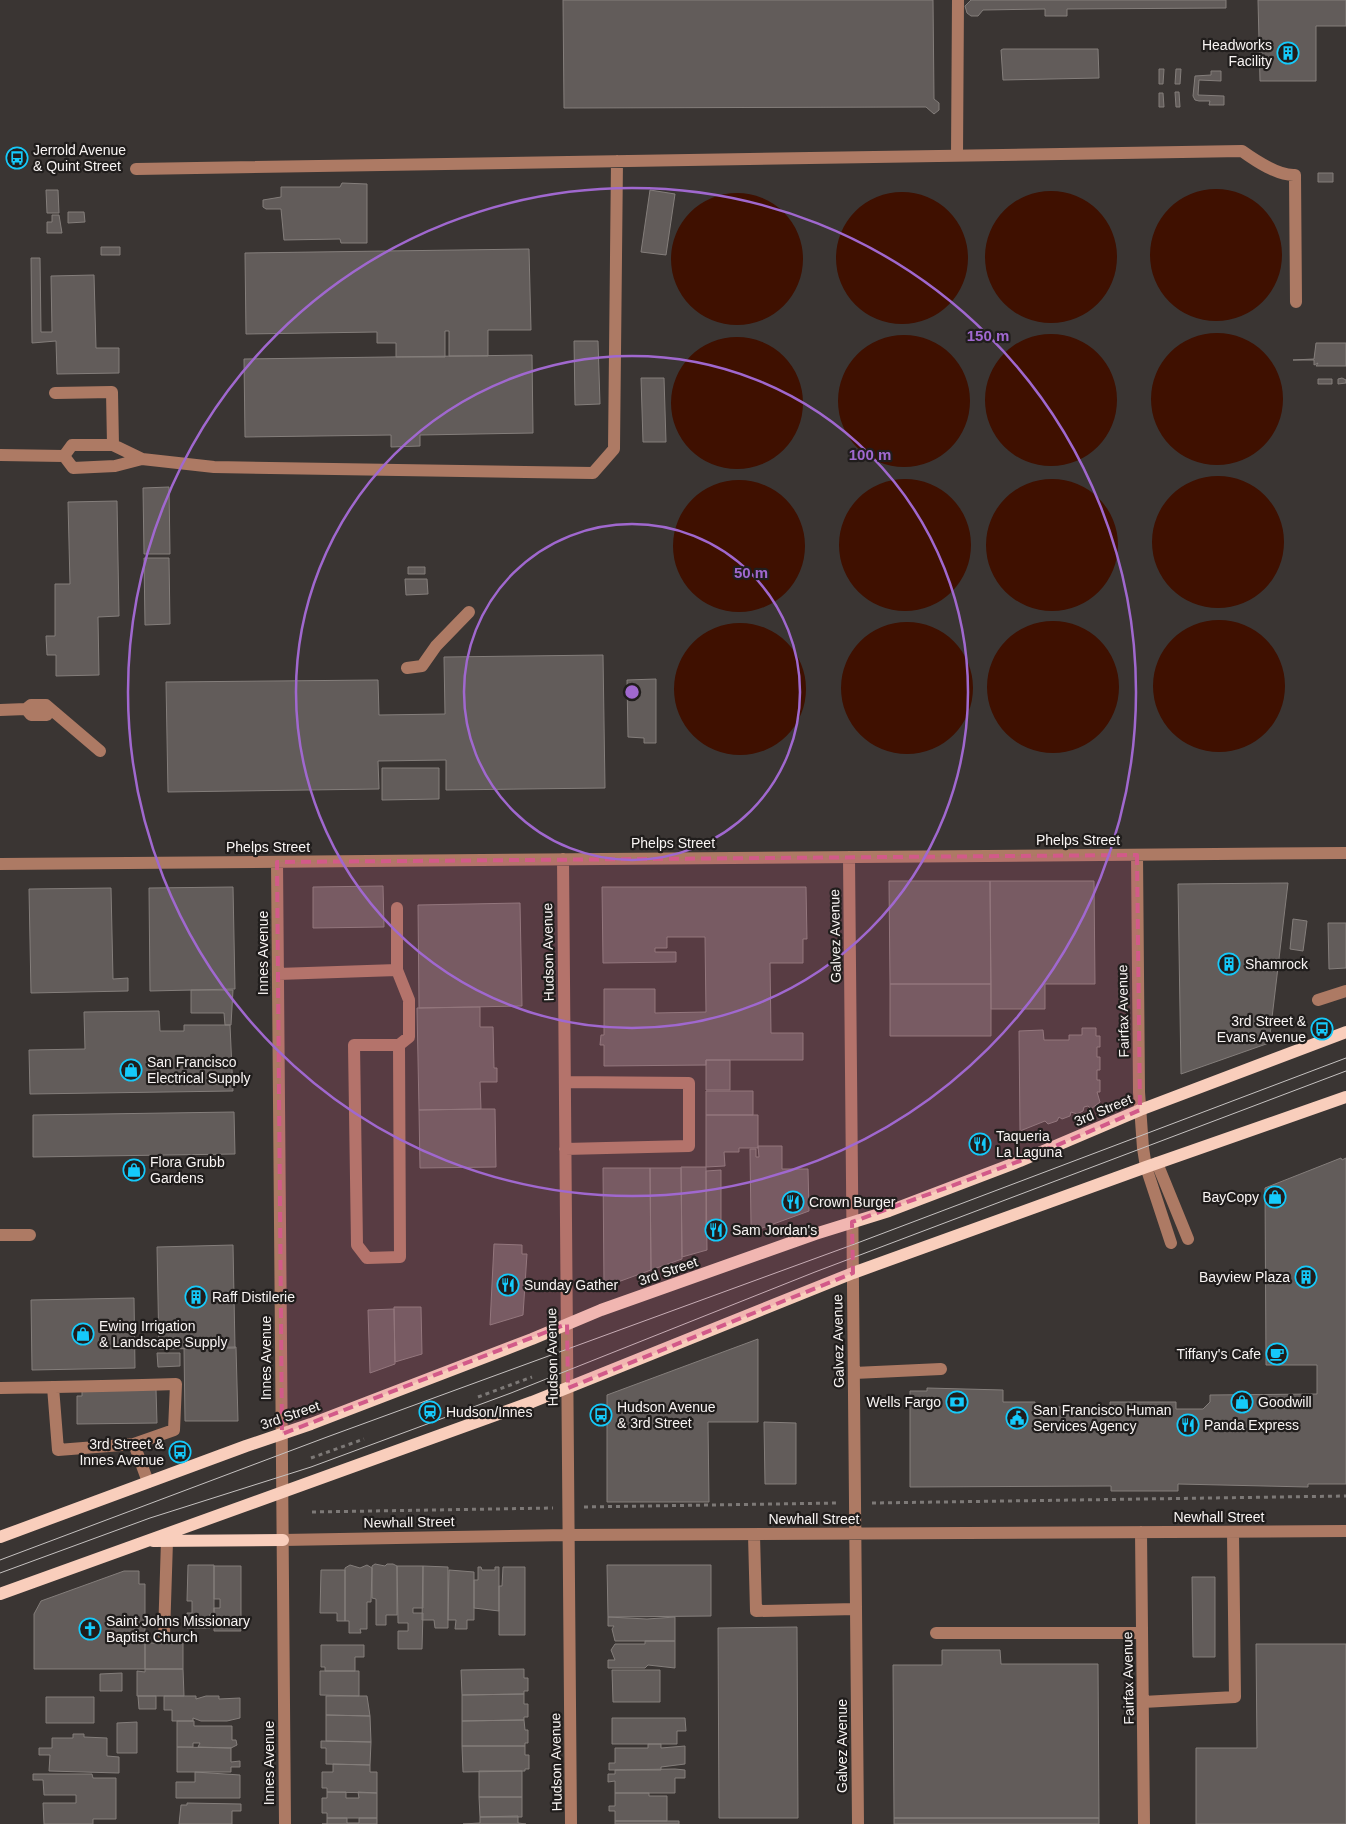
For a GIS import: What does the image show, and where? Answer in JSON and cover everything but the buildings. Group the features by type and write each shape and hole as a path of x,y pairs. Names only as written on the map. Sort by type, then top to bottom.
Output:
{"main road":[{"name":"3rd Street","path":"0,1537 282,1434 532,1339 601,1310 852,1222 889,1211 1020,1161 1140,1110 1346,1032"},
{"path":"0,1594 568,1388 853,1273 1151,1165 1346,1097"},
{"path":"143,1541 283,1540"}],"street":[{"path":"957,156 958,0"},
{"path":"136,169 1242,151 1254,160 1288,175 1295,175 1296,302"},
{"path":"64,456 72,445 113,445 142,459 214,467 593,473 614,449 617,161"},
{"path":"55,393 112,392 113,445"},
{"path":"0,455 64,456"},
{"path":"64,456 73,468 114,466 142,459"},
{"path":"407,668 422,666 436,646 469,612"},
{"path":"0,710 26,709 31,705 46,704 50,710 73,726 100,751"},
{"name":"Phelps Street","path":"0,864 1346,854"},
{"name":"Fairfax Avenue","path":"1137,855 1140,1110 1151,1165"},
{"name":"Galvez Avenue","path":"849,857 858,1824"},
{"name":"Hudson Avenue","path":"563,859 571,1824"},
{"name":"Innes Avenue","path":"277,862 285,1824"},
{"path":"397,908 397,970 409,1000 409,1037 399,1045 354,1046 357,1245 367,1258 400,1258 399,1045"},
{"path":"278,974 397,970"},
{"path":"1318,1000 1346,991"},
{"path":"565,1082 689,1082 689,1146 565,1150"},
{"path":"1151,1165 1188,1239"},
{"path":"1151,1165 1171,1243"},
{"path":"0,1235 30,1235"},
{"path":"854,1374 941,1369"},
{"path":"0,1388 176,1384 174,1430 134,1444 58,1450 53,1387"},
{"path":"134,1444 148,1482"},
{"name":"Newhall Street","path":"283,1540 568,1535 1346,1531"},
{"name":"Fairfax Avenue","path":"1142,1532 1144,1824"},
{"path":"1143,1702 1235,1697 1233,1532"},
{"path":"754,1535 756,1611 856,1609"},
{"path":"164,1634 167,1541"},
{"path":"936,1633 1142,1633"}],"path":[{"path":"532,1371 533,1383"},
{"path":"478,1397 532,1377"},
{"path":"311,1458 364,1439"},
{"path":"312,1512 1346,1496"}],"highlighted area":[{"path":"1137,855 1140,1110 1020,1161 852,1222 853,1273 568,1388 567,1324 282,1434 277,862"}],"shaded area":[{"path":"1216,189 1241,194 1252,200 1262,209 1271,219 1277,230 1282,255 1277,280 1271,291 1262,301 1252,310 1241,316 1216,321 1191,316 1180,310 1170,301 1161,291 1155,280 1150,255 1155,230 1161,219 1170,209 1180,200 1191,194"},
{"path":"1051,191 1076,196 1088,202 1106,220 1112,232 1117,257 1112,282 1106,294 1088,312 1076,318 1051,323 1026,318 1014,312 996,294 990,282 985,257 990,232 996,220 1014,202 1026,196"},
{"path":"902,192 927,197 939,203 957,221 963,233 968,258 963,283 957,295 939,313 927,319 902,324 877,319 865,313 847,295 841,283 836,258 841,233 847,221 865,203 877,197"},
{"path":"737,193 762,198 774,204 792,222 798,234 803,259 798,284 792,296 774,314 762,320 737,325 712,320 700,314 682,296 676,284 671,259 676,234 682,222 700,204 712,198"},
{"path":"1217,333 1242,338 1254,344 1272,362 1278,374 1283,399 1278,424 1272,436 1254,454 1242,460 1217,465 1192,460 1180,454 1162,436 1156,424 1151,399 1156,374 1162,362 1180,344 1192,338"},
{"path":"1051,334 1076,339 1088,345 1106,363 1112,375 1117,400 1112,425 1106,437 1088,455 1076,461 1051,466 1026,461 1014,455 996,437 990,425 985,400 990,375 996,363 1014,345 1026,339"},
{"path":"904,335 929,340 941,346 959,364 965,376 970,401 965,426 959,438 941,456 929,462 904,467 879,462 867,456 849,438 843,426 838,401 843,376 849,364 867,346 879,340"},
{"path":"737,337 762,342 773,348 783,357 792,367 798,378 803,403 798,428 792,439 783,449 773,458 762,464 737,469 712,464 701,458 691,449 682,439 676,428 671,403 676,378 682,367 691,357 701,348 712,342"},
{"path":"1218,476 1243,481 1255,487 1273,505 1279,517 1284,542 1279,567 1273,579 1255,597 1243,603 1218,608 1193,603 1181,597 1163,579 1157,567 1152,542 1157,517 1163,505 1181,487 1193,481"},
{"path":"905,479 930,484 941,490 951,499 960,509 966,520 971,545 966,570 960,581 951,591 941,600 930,606 905,611 880,606 869,600 859,591 850,581 844,570 839,545 844,520 850,509 859,499 869,490 880,484"},
{"path":"1052,479 1077,484 1089,490 1107,508 1113,520 1118,545 1113,570 1107,582 1089,600 1077,606 1052,611 1027,606 1015,600 997,582 991,570 986,545 991,520 997,508 1015,490 1027,484"},
{"path":"739,480 764,485 775,491 785,500 794,510 800,521 805,546 800,571 794,582 785,592 775,601 764,607 739,612 714,607 703,601 693,592 684,582 678,571 673,546 678,521 684,510 693,500 703,491 714,485"},
{"path":"1219,620 1244,625 1256,631 1274,649 1280,661 1285,686 1280,711 1274,723 1256,741 1244,747 1219,752 1194,747 1182,741 1164,723 1158,711 1153,686 1158,661 1164,649 1182,631 1194,625"},
{"path":"1053,621 1078,626 1089,632 1099,641 1108,651 1114,662 1119,687 1114,712 1108,723 1099,733 1089,742 1078,748 1053,753 1028,748 1017,742 1007,733 998,723 992,712 987,687 992,662 998,651 1007,641 1017,632 1028,626"},
{"path":"907,622 932,627 944,633 962,651 968,663 973,688 968,713 962,725 944,743 932,749 907,754 882,749 870,743 852,725 846,713 841,688 846,663 852,651 870,633 882,627"},
{"path":"740,623 765,628 777,634 795,652 801,664 806,689 801,714 795,726 777,744 765,750 740,755 715,750 703,744 685,726 679,714 674,689 679,664 685,652 703,634 715,628"}],"tram line":[{"path":"0,1560 327,1437 852,1245 1346,1058"},
{"path":"0,1573 150,1518 311,1467 511,1393 815,1272 1346,1071"}],"place":[{"name":"Headworks Facility","path":"1288,53"},
{"name":"Jerrold Avenue & Quint Street","path":"17,158"},
{"name":"Shamrock","path":"1229,964"},
{"name":"3rd Street & Evans Avenue","path":"1322,1029"},
{"name":"San Francisco Electrical Supply","path":"131,1070"},
{"name":"Taqueria La Laguna","path":"980,1144"},
{"name":"Flora Grubb Gardens","path":"134,1170"},
{"name":"BayCopy","path":"1275,1197"},
{"name":"Crown Burger","path":"793,1202"},
{"name":"Sam Jordan's","path":"716,1230"},
{"name":"Bayview Plaza","path":"1306,1277"},
{"name":"Sunday Gather","path":"508,1285"},
{"name":"Raff Distilerie","path":"196,1297"},
{"name":"Ewing Irrigation & Landscape Supply","path":"83,1334"},
{"name":"Tiffany's Cafe","path":"1277,1354"},
{"name":"Wells Fargo","path":"957,1402"},
{"name":"Goodwill","path":"1242,1402"},
{"name":"Hudson/Innes","path":"430,1412"},
{"name":"Hudson Avenue & 3rd Street","path":"601,1415"},
{"name":"San Francisco Human Services Agency","path":"1017,1418"},
{"name":"Panda Express","path":"1188,1425"},
{"name":"3rd Street & Innes Avenue","path":"180,1452"},
{"name":"Saint Johns Missionary Baptist Church","path":"90,1629"}]}
